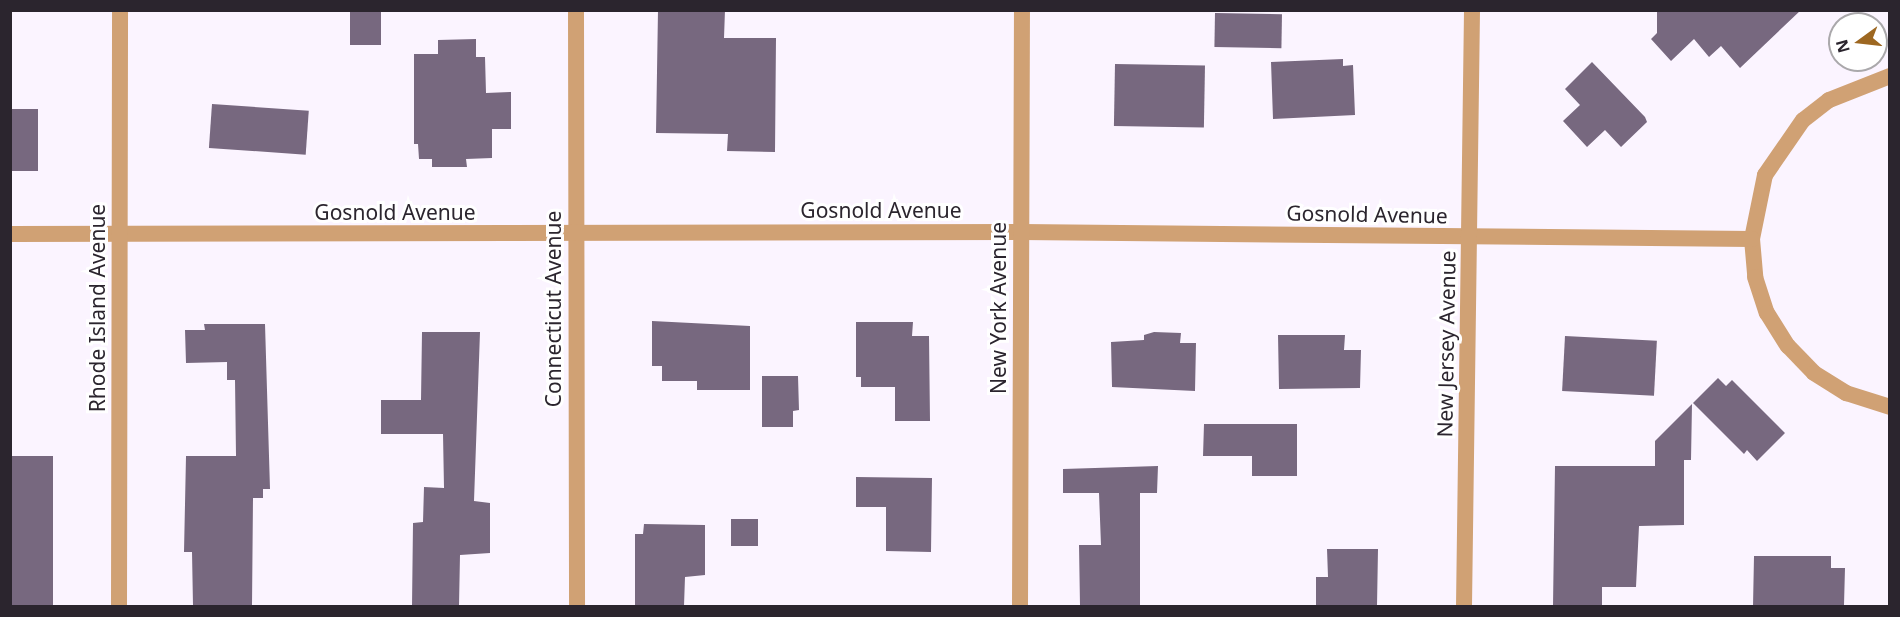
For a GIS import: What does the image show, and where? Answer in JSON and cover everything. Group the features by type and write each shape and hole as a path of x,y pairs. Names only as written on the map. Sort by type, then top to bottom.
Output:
{"street":[{"name":"Rhode Island Avenue","path":"119,606 120,10"},
{"name":"Connecticut Avenue","path":"576,10 577,606"},
{"name":"New York Avenue","path":"1020,606 1022,10"},
{"name":"New Jersey Avenue","path":"1464,606 1472,10"},
{"path":"1890,76 1829,100 1803,120 1765,175 1752,239 1755,277 1767,313 1788,346 1814,373 1846,393 1890,407"},
{"name":"Gosnold Avenue","path":"10,234 1021,232 1752,239"}],"building":[{"path":"658,10 725,10 724,38 776,38 775,152 727,151 728,134 656,133"},
{"path":"1657,10 1801,10 1740,68 1721,46 1709,57 1694,39 1671,61 1651,39 1657,33"},
{"path":"350,11 381,11 381,45 350,45"},
{"path":"1215,13 1282,14 1281,48 1214,47"},
{"path":"476,39 476,57 485,57 486,93 511,92 511,129 492,129 492,158 466,159 467,167 432,167 432,159 419,159 418,144 414,144 414,54 438,54 438,40"},
{"path":"1343,59 1343,66 1353,65 1355,115 1273,119 1271,62"},
{"path":"1592,62 1645,117 1647,122 1621,147 1605,130 1587,147 1563,121 1580,105 1565,89"},
{"path":"1115,64 1205,66 1204,128 1114,126"},
{"path":"212,104 309,111 306,155 209,148"},
{"path":"10,109 38,109 38,171 10,171"},
{"path":"652,321 750,326 750,390 697,390 697,381 662,381 662,366 652,366"},
{"path":"856,322 913,322 912,336 929,336 930,421 895,421 895,387 861,387 861,377 856,377"},
{"path":"204,324 265,324 270,489 263,489 263,498 253,498 252,606 193,606 192,552 184,552 186,456 236,456 235,380 227,380 227,362 186,363 185,330 205,330"},
{"path":"422,332 480,332 474,501 490,503 490,553 460,555 459,606 412,606 413,523 423,522 424,487 444,488 443,434 381,434 381,400 421,400"},
{"path":"1154,332 1181,333 1180,343 1196,343 1195,391 1112,387 1111,342 1144,340 1144,335"},
{"path":"1278,335 1345,335 1344,350 1361,350 1360,388 1279,389"},
{"path":"1565,336 1657,341 1654,396 1562,391"},
{"path":"762,376 798,376 799,410 793,411 793,427 762,427"},
{"path":"1718,378 1726,386 1732,380 1785,433 1757,461 1747,450 1744,454 1693,403"},
{"path":"1692,404 1691,460 1684,460 1684,525 1639,526 1636,587 1602,587 1602,606 1553,606 1555,466 1655,466 1655,441"},
{"path":"1204,424 1297,424 1297,476 1252,476 1252,456 1203,456"},
{"path":"10,456 53,456 53,606 10,606"},
{"path":"1158,466 1157,493 1140,493 1140,606 1080,606 1079,545 1101,545 1099,493 1063,493 1063,469"},
{"path":"856,477 932,478 931,552 886,551 886,507 856,507"},
{"path":"731,519 758,519 758,546 731,546"},
{"path":"644,524 705,525 705,575 685,577 684,606 635,606 635,534 643,534"},
{"path":"1327,549 1378,549 1377,606 1316,606 1316,577 1328,577"},
{"path":"1754,556 1831,556 1831,568 1845,568 1844,605 1753,606"}]}
